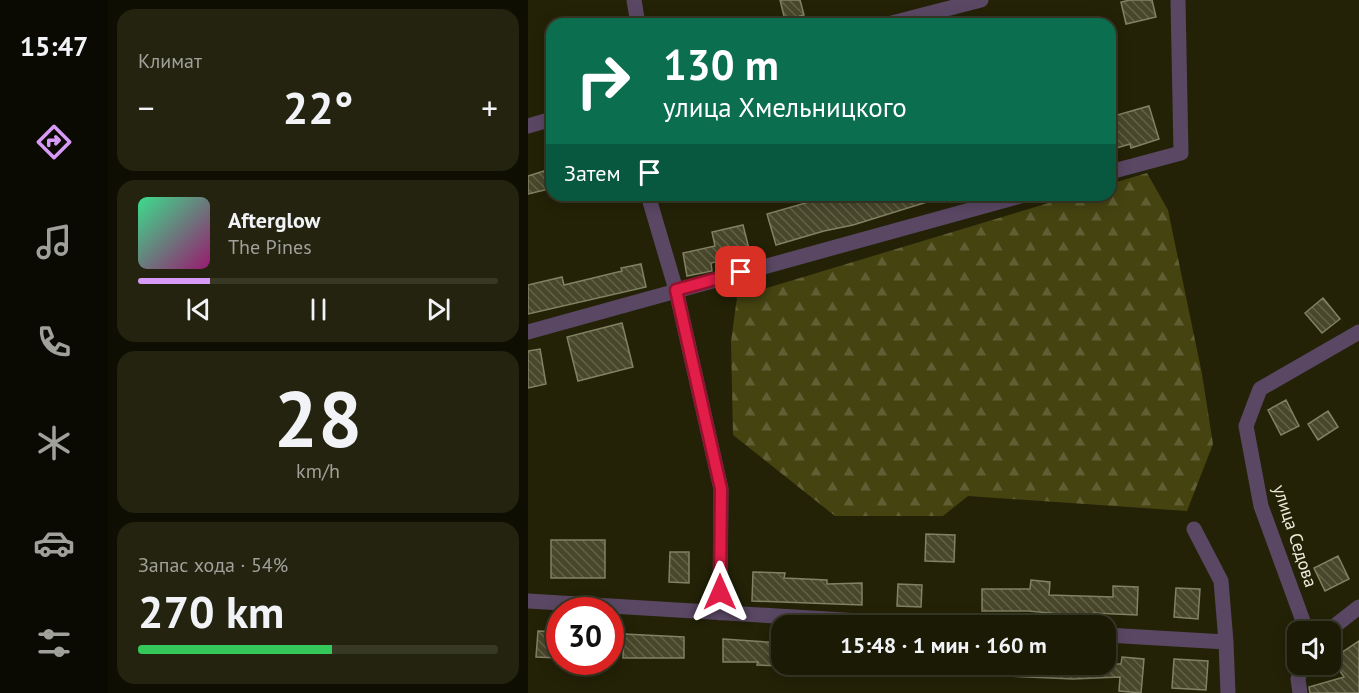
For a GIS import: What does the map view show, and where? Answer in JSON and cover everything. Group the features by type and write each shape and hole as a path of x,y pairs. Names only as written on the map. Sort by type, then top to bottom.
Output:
{"street":[{"path":"634,0 637,18"},
{"path":"911,18 981,0"},
{"path":"1116,170 1180,153 1178,0"},
{"path":"528,126 546,120"},
{"path":"650,201 676,290 721,489 720,613"},
{"path":"528,332 1002,201"},
{"name":"улица Седова","path":"1303,621 1261,506 1246,426 1260,389 1359,332"},
{"path":"1194,529 1221,581 1228,693"},
{"path":"528,602 771,616"},
{"path":"1341,621 1359,607"},
{"path":"1116,636 1226,642"},
{"path":"1299,675 1300,693"}],"green space":[{"path":"1147,173 1168,210 1202,374 1213,444 1187,511 968,496 943,516 835,516 733,435 731,342 737,297 1055,201 1116,201 1116,182"}],"building":[{"path":"780,0 800,0 804,15 784,18"},
{"path":"1152,0 1156,17 1126,24 1121,2"},
{"path":"1149,106 1159,139 1131,148 1130,144 1116,148 1116,115"},
{"path":"544,171 546,190 528,194 528,176"},
{"path":"812,201 930,201 853,225 776,245 767,214"},
{"path":"743,225 750,253 711,263 712,271 687,276 683,253 715,246 712,232"},
{"path":"641,264 646,287 528,314 528,285 562,277 564,285"},
{"path":"1323,298 1340,319 1322,333 1305,313"},
{"path":"622,323 633,367 578,381 567,337"},
{"path":"540,349 546,384 528,388 528,351"},
{"path":"1286,400 1299,426 1281,435 1268,410"},
{"path":"1328,411 1338,427 1318,440 1308,424"},
{"path":"926,534 955,535 954,562 925,561"},
{"path":"551,540 605,540 605,578 551,578"},
{"path":"670,552 689,552 689,583 669,582"},
{"path":"1338,556 1349,579 1325,591 1314,568"},
{"path":"753,572 785,573 784,578 827,580 827,584 862,583 862,605 752,601"},
{"path":"1031,580 1050,582 1049,595 1113,597 1113,586 1138,587 1137,615 982,611 982,589 1030,589"},
{"path":"898,584 922,585 921,607 897,606"},
{"path":"1176,588 1200,589 1198,619 1174,617"},
{"path":"538,631 546,631 546,657 536,657"},
{"path":"624,634 684,637 684,658 624,658"},
{"path":"723,639 771,642 771,666 757,665 758,662 723,662"},
{"path":"1359,641 1359,693 1310,693 1309,687 1344,677 1341,672 1341,653"},
{"path":"1122,657 1144,659 1141,693 1119,691 1120,677 1073,679 984,675 1116,675 1116,664 1121,664"},
{"path":"1174,659 1208,661 1206,690 1172,688"}],"route":[{"path":"720,592 721,489 676,290 741,272"}]}
